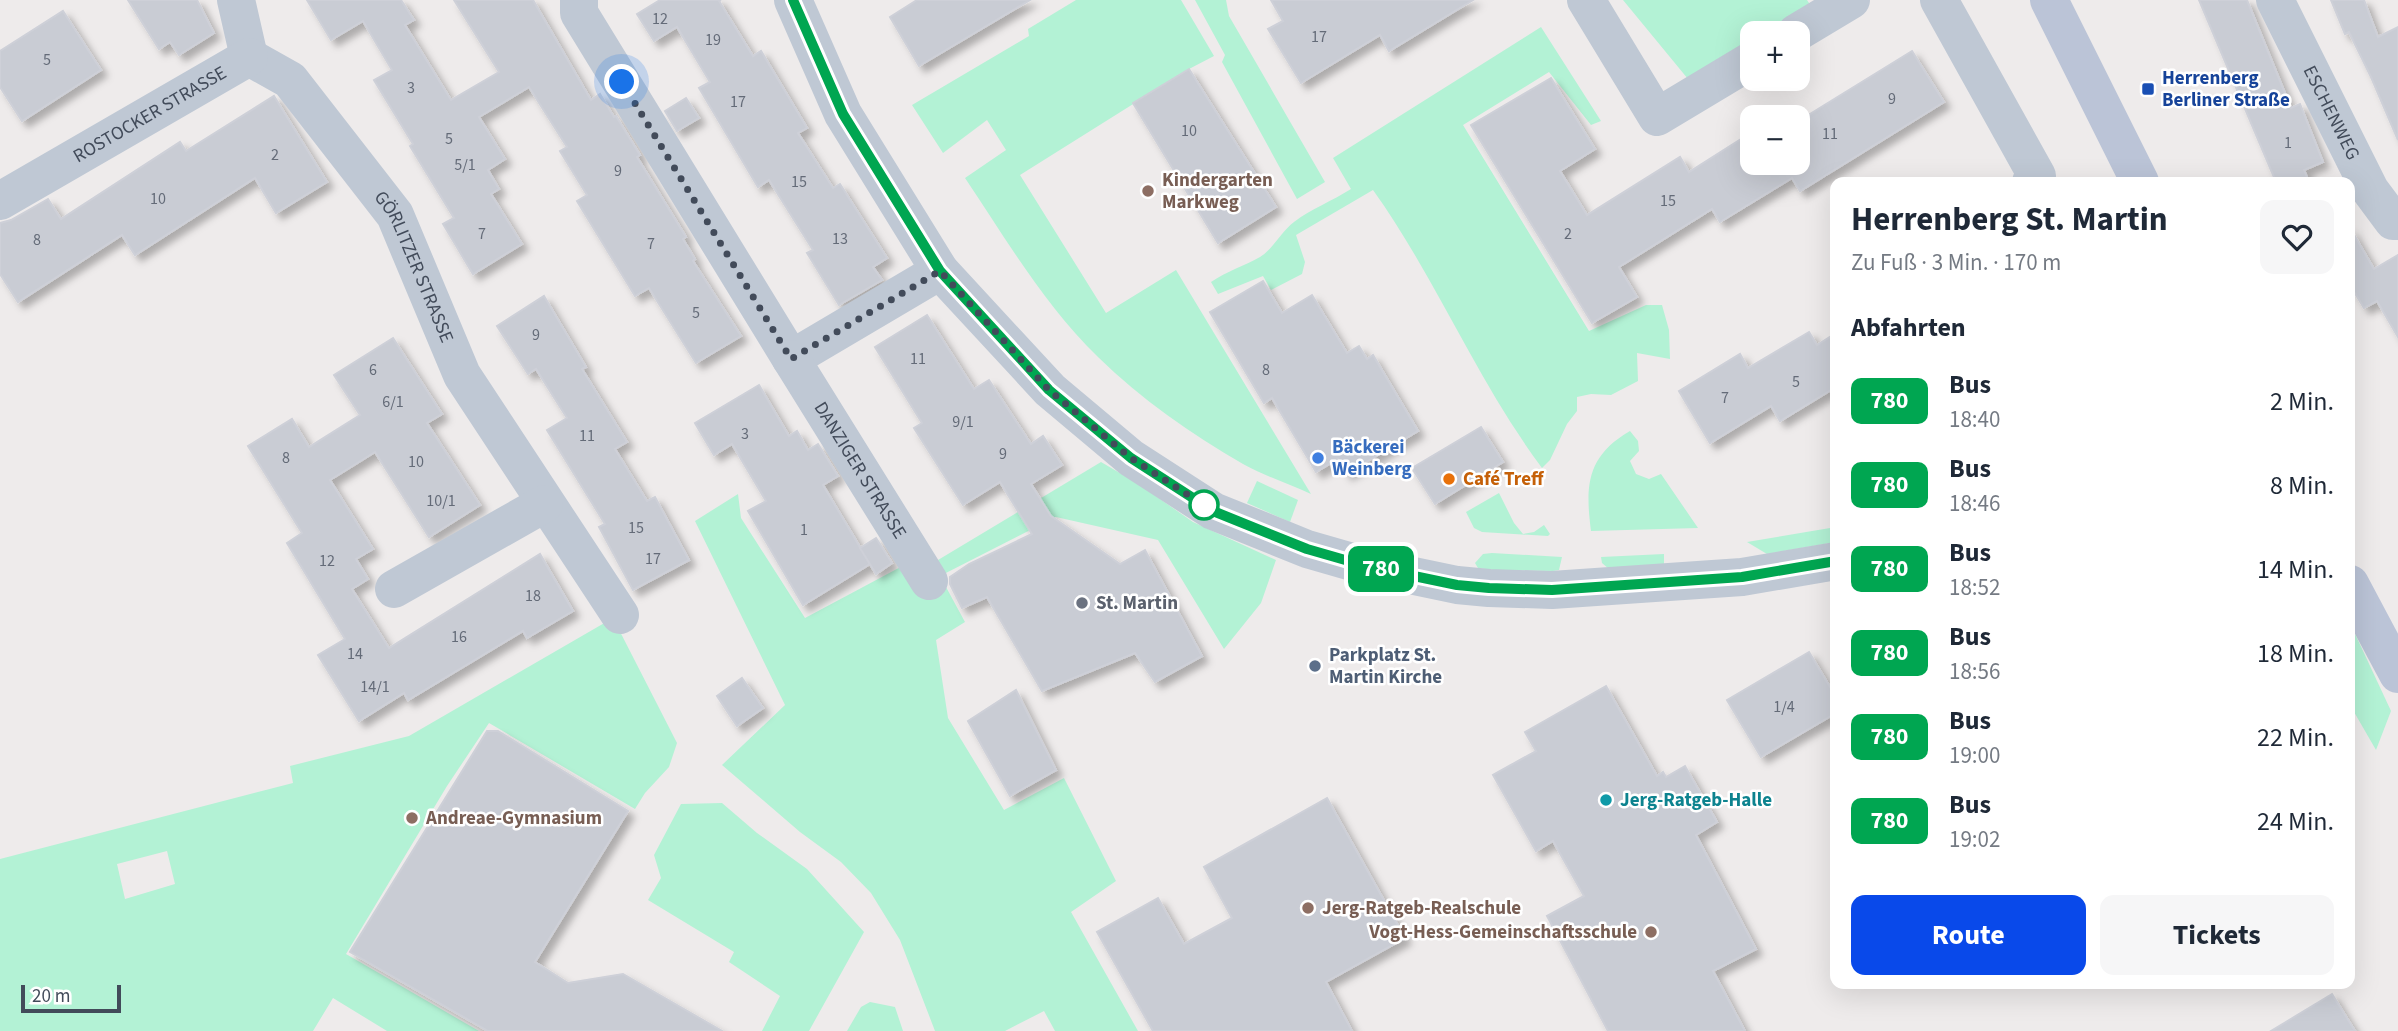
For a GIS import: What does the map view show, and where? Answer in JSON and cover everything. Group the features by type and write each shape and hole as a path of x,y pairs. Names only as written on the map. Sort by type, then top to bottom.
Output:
{"main road":[{"path":"2049,0 2138,177"},
{"path":"2355,593 2398,674"}],"street":[{"name":"ROSTOCKER STRASSE","path":"0,201 249,57 236,0"},
{"name":"DANZIGER STRASSE","path":"579,0 579,13 929,581"},
{"path":"793,0 843,114 940,271 1049,390 1131,458 1213,511 1307,549 1366,566 1457,585 1552,590 1742,577 1830,562"},
{"path":"1586,0 1657,117 1740,67"},
{"path":"1810,25 1851,0"},
{"path":"1939,0 2036,177"},
{"name":"ESCHENWEG","path":"2275,0 2370,190 2395,221"},
{"name":"GÖRLITZER STRASSE","path":"249,57 290,80 395,215 461,375 620,615"},
{"path":"791,359 940,271"},
{"path":"394,589 544,504"}],"green space":[{"path":"1076,0 1181,0 1214,56 1020,175 1106,313 1176,270 1311,494 1251,468 1204,441 1149,401 1098,357 1043,294 965,178 1006,150 987,120 943,153 912,105 1029,36 1028,29"},
{"path":"1195,0 1226,0 1229,16 1325,182 1297,199 1222,62 1225,55"},
{"path":"1623,0 1807,0 1811,6 1785,21 1740,21 1740,48 1688,79"},
{"path":"1541,27 1601,121 1591,125 1549,72 1463,125 1589,331 1646,305 1662,305 1669,330 1670,359 1637,353 1638,381 1611,395 1591,394 1577,397 1577,411 1567,424 1550,460 1542,468 1497,400 1417,258 1373,190 1296,235 1305,262 1302,274 1271,290 1263,276 1218,294 1211,282 1260,257 1294,222 1351,189 1333,158"},
{"path":"1630,431 1638,441 1639,451 1630,461 1636,474 1649,479 1661,474 1698,528 1591,531 1589,486 1592,473 1605,451"},
{"path":"1101,462 1193,522 1276,560 1261,603 1224,649 1158,540 1056,517 940,576 965,622 936,640 948,718 1004,810 1064,778 1116,881 1071,912 1138,1031 1055,1031 1044,1011 1005,1031 935,1031 900,940 871,893 841,862 800,832 722,765 785,705 695,521 738,494 741,518 805,618 908,563 918,572"},
{"path":"1257,481 1298,500 1290,522 1247,503"},
{"path":"1499,493 1514,523 1523,534 1534,532 1544,525 1550,534 1548,536 1482,532 1474,528 1466,512"},
{"path":"1830,528 1830,543 1767,554 1747,542"},
{"path":"1483,554 1562,557 1559,570 1553,571 1478,568 1475,563"},
{"path":"1664,554 1664,566 1609,569 1602,563 1601,557"},
{"path":"613,618 677,743 669,767 645,793 635,809 489,723 447,786 346,954 479,1031 387,1031 333,998 313,1031 0,1031 0,859 293,783 290,766 409,736","holes":["167,851 175,884 125,899 117,864"]},
{"path":"2355,634 2391,711 2376,750 2355,714"},
{"path":"722,803 757,833 807,869 864,932 809,1031 762,1031 780,996 729,962 734,952 648,900 661,878 654,855 681,804"},
{"path":"870,1002 895,1007 903,1031 847,1031 861,1007"}],"building":[{"path":"128,0 197,0 214,33 179,55 170,42 159,49"},
{"path":"307,0 401,0 414,20 405,25 451,100 499,72 454,0 533,0 591,100 600,94 614,117 616,116 640,155 637,157 686,237 683,239 695,259 693,261 741,336 696,363 649,288 635,296 577,201 587,195 560,151 567,147 529,87 479,117 505,159 488,170 499,189 491,194 522,244 473,274 443,224 454,218 374,80 392,70 363,21 331,40"},
{"path":"660,0 721,0 719,1 753,56 761,51 807,128 798,133 833,188 840,184 887,258 873,267 882,280 839,305 807,253 813,250 769,180 758,187 699,88 710,82 677,27 654,41 637,14"},
{"path":"917,0 1030,0 919,66 890,17"},
{"path":"1271,0 1473,0 1389,51 1380,35 1301,83 1268,29 1283,21"},
{"path":"2199,0 2247,0 2291,108 2300,104 2323,162 2304,170 2307,177 2274,177"},
{"path":"2331,0 2364,0 2378,37 2398,27 2398,140 2371,77 2349,32 2345,34"},
{"path":"63,11 101,70 22,121 0,87 0,51"},
{"path":"1912,51 1944,102 1800,191 1792,178 1720,222 1712,209 1619,267 1637,297 1592,323 1471,125 1551,78 1595,149 1560,171 1587,215 1680,157 1689,172 1740,140 1740,175 1810,175 1810,114"},
{"name":"Kindergarten Markweg","path":"1189,69 1276,207 1218,243 1133,103"},
{"path":"274,96 327,182 276,213 255,178 135,255 122,235 18,302 0,274 0,223 11,220 48,199 61,219 180,142 186,151"},
{"path":"686,98 699,118 677,131 665,111"},
{"path":"2355,237 2374,269 2398,255 2398,337 2377,301 2364,308 2355,293"},
{"path":"1263,281 1282,313 1312,295 1347,353 1359,346 1367,359 1373,355 1418,431 1346,474 1338,459 1316,472 1272,398 1264,403 1210,312"},
{"path":"544,296 586,367 582,369 627,442 615,449 647,501 655,497 689,560 633,590 599,527 605,524 547,430 567,418 536,369 528,374 497,326"},
{"path":"927,315 974,389 989,380 1031,444 1043,436 1062,465 1031,484 1051,516 1120,564 1145,550 1202,656 1155,682 1135,653 1042,691 987,597 962,608 950,584 950,577 969,564 1032,534 1000,482 963,505 914,428 922,423 875,347"},
{"path":"1809,332 1817,345 1830,337 1830,391 1780,421 1771,406 1710,443 1679,391 1740,354 1748,368"},
{"path":"393,338 442,414 427,423 480,505 429,537 375,452 330,480 373,549 356,559 368,579 352,589 389,648 540,554 573,611 527,638 523,631 408,700 404,693 359,721 318,655 345,639 287,543 302,533 248,446 292,419 309,447 360,415 334,375"},
{"path":"759,385 789,436 797,431 808,450 818,444 838,476 823,485 870,564 803,605 748,511 766,501 732,444 714,455 695,423"},
{"path":"1481,427 1503,462 1435,504 1412,468"},
{"path":"876,538 892,563 876,574 860,548"},
{"path":"1809,652 1830,687 1830,717 1761,757 1727,700"},
{"path":"742,678 763,708 737,726 717,696"},
{"path":"1606,686 1657,776 1663,772 1666,777 1685,766 1717,822 1696,835 1756,949 1713,971 1745,1031 1608,1031 1547,916 1584,896 1553,841 1536,851 1493,775 1536,751 1525,732"},
{"path":"1016,690 1056,770 1010,796 968,721"},
{"path":"487,731 498,731 628,811 535,962 568,983 623,974 722,1031 488,1031 350,952"},
{"name":"Jerg-Ratgeb-Realschule","path":"1327,798 1405,938 1326,982 1352,1031 1153,1031 1097,932 1158,898 1184,944 1232,918 1204,867"},
{"path":"2332,994 2355,1031 2271,1031"}],"bus line":[{"name":"780","path":"793,0 843,114 940,271 1049,390 1131,458 1213,511 1307,549 1366,566 1457,585 1489,588 1552,590 1742,577 1830,562"}],"place":[{"name":"Herrenberg Berliner Straße","path":"2148,89"},
{"name":"Kindergarten Markweg","path":"1148,191"},
{"name":"Bäckerei Weinberg","path":"1318,458"},
{"name":"Café Treff","path":"1449,479"},
{"name":"St. Martin","path":"1082,603"},
{"name":"Parkplatz St. Martin Kirche","path":"1315,666"},
{"name":"Jerg-Ratgeb-Halle","path":"1606,800"},
{"name":"Andreae-Gymnasium","path":"412,818"},
{"name":"Jerg-Ratgeb-Realschule","path":"1308,908"},
{"name":"Vogt-Hess-Gemeinschaftsschule","path":"1651,932"}],"route":[{"path":"622,82 791,359 940,271 1049,390 1131,458 1213,511 1204,505"}]}
